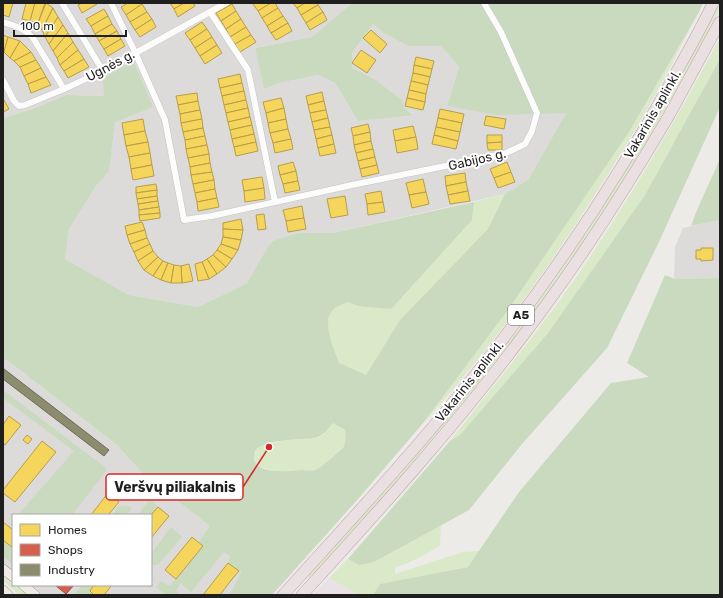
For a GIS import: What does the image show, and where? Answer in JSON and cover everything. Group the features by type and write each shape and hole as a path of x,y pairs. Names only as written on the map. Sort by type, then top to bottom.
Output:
{"highway":[{"name":"Vakarinis aplinkl.","path":"283,595 361,509 446,411 502,341 604,195 639,139 713,3"},
{"name":"Vakarinis aplinkl.","path":"302,595 374,517 459,417 517,345 570,272 620,196 667,118 720,22"}],"main road":[{"path":"3,569 12,576"},
{"path":"24,586 35,595"},
{"path":"3,590 8,595"}],"street":[{"path":"62,3 103,71"},
{"path":"111,3 135,52"},
{"name":"Ugnės g.","path":"3,80 14,102 19,106 26,105 103,71 226,3"},
{"name":"Gabijos g.","path":"135,52 164,120 184,220 212,216 504,154 524,144 532,131 537,113 501,32 484,3"},
{"path":"210,12 248,70 275,202"},
{"path":"3,22 28,31 64,89"}],"shaded area":[{"path":"3,3 352,3 312,37 255,48 264,89 279,83 318,75 335,83 358,121 413,114 404,107 402,100 376,80 352,68 352,53 373,24 383,33 408,46 441,46 459,67 447,106 566,113 528,180 505,194 333,233 299,233 267,248 247,283 198,307 129,295 65,259 69,229 96,186 109,170 115,122 104,96 66,95 33,109 3,118"},
{"path":"720,220 720,278 674,279 675,247 683,228"},
{"path":"3,354 7,360 117,445 145,476 210,526 243,570 229,595 35,595 24,586 152,586 152,514 12,514 12,576 3,569"},
{"path":"329,578 359,595 313,595"}],"green space":[{"path":"352,3 703,3 629,132 510,307 424,422 358,499 272,595 229,595 242,571 239,571 228,563 230,556 224,552 191,592 180,583 176,591 182,595 166,595 156,587 161,581 170,586 203,546 199,542 210,526 145,476 117,445 7,360 3,359 3,118 33,109 66,95 104,96 103,79 133,60 153,107 115,122 109,171 96,186 69,229 65,259 129,295 198,307 247,283 267,248 273,241 299,233 333,233 474,202 472,220 391,309 358,306 348,302 336,307 331,312 328,326 329,334 339,363 366,375 400,320 488,229 505,194 528,180 566,113 497,115 447,106 459,67 441,46 408,46 383,33 373,24 352,53 352,68 376,80 402,100 404,107 413,115 358,121 335,83 318,75 279,83 264,89 255,48 312,37","holes":["333,423 345,430 346,439 343,448 315,470 274,471 260,467 254,456 256,450 271,443 320,436"]},
{"path":"719,3 720,9 718,13 644,147 604,212 561,275 502,354 440,430 310,578 307,575 391,484 445,421 497,357 544,294 626,171 706,30"},
{"path":"699,12 636,129 604,181 556,253 532,288 480,357 424,422 510,307 629,132"},
{"path":"720,38 720,59 645,195 548,333 460,435 450,441 543,323 593,253 650,162 686,101"},
{"path":"720,59 720,107 658,244 607,348 522,444 469,510 374,562 359,565 348,559 450,441 460,435 548,333 645,195"},
{"path":"720,159 720,220 691,226 697,210"},
{"path":"505,194 488,229 400,320 366,376 339,363 329,334 328,326 331,312 336,307 348,302 358,306 472,220 474,202"},
{"path":"665,275 675,279 720,278 720,595 373,595 380,584 468,567 519,492 611,383 649,377 627,363"},
{"path":"3,390 106,468 106,471 73,514 19,514 74,451 3,398"},
{"path":"333,423 345,430 346,440 343,448 317,469 277,472 261,467 256,462 254,456 260,446 283,441 319,437 324,434"},
{"path":"150,499 158,507 152,514 139,514"},
{"path":"119,506 132,508 128,514 113,514"},
{"path":"441,525 440,545 418,558 395,568 395,574 463,552 479,551 468,567 380,584 373,595 359,595 329,578 348,559 359,565 374,562"},
{"path":"171,527 182,537 158,565 152,565 152,553"},
{"path":"3,540 12,547 12,563 3,557"},
{"path":"3,577 12,584 12,586 15,586 26,595 19,595 3,580"},
{"path":"81,586 93,586 90,591 94,595 74,595"}],"building: Homes":[{"path":"3,3 13,3 9,17 3,15"},
{"path":"26,3 35,3 30,21 22,19"},
{"path":"35,3 45,3 38,23 30,21"},
{"path":"46,3 53,8 42,30 38,23"},
{"path":"82,3 97,4 82,13 78,5"},
{"path":"128,3 142,4 126,15 121,7"},
{"path":"170,3 184,3 174,9"},
{"path":"184,3 193,3 195,6 178,17 174,9"},
{"path":"271,3 258,11 253,4"},
{"path":"271,3 275,3 278,8 262,18 258,11"},
{"path":"293,3 305,3 297,8"},
{"path":"305,3 317,3 318,5 301,15 297,8"},
{"path":"142,4 147,12 130,22 126,15"},
{"path":"232,4 236,11 221,21 216,13"},
{"path":"318,5 323,12 306,23 301,15"},
{"path":"53,8 58,17 45,37 42,30"},
{"path":"278,8 283,16 267,26 262,18"},
{"path":"104,9 108,16 91,26 86,19"},
{"path":"236,11 241,19 226,29 221,21"},
{"path":"147,12 152,19 135,30 130,22"},
{"path":"323,12 327,20 310,30 306,23"},
{"path":"108,16 112,24 95,34 91,26"},
{"path":"283,16 288,23 271,33 267,26"},
{"path":"58,17 63,25 49,44 45,37"},
{"path":"152,19 156,27 140,37 135,30"},
{"path":"241,19 246,27 230,37 226,29"},
{"path":"202,22 207,29 190,40 185,33"},
{"path":"288,23 292,31 276,40 271,33"},
{"path":"112,24 117,31 99,41 95,34"},
{"path":"63,25 68,33 53,51 49,44"},
{"path":"246,27 251,35 235,44 230,37"},
{"path":"207,29 212,37 195,48 190,40"},
{"path":"371,30 387,44 380,53 363,38"},
{"path":"117,31 121,39 104,49 99,41"},
{"path":"68,33 73,42 57,58 53,51"},
{"path":"3,35 8,37 4,52 3,51"},
{"path":"251,35 256,42 240,52 235,44"},
{"path":"8,37 20,41 10,58 4,52"},
{"path":"212,37 217,45 200,56 195,48"},
{"path":"121,39 125,46 108,56 104,49"},
{"path":"20,41 31,52 14,61 10,58"},
{"path":"73,42 78,50 60,65 57,58"},
{"path":"217,45 222,53 205,64 200,56"},
{"path":"78,50 84,59 64,71 60,65"},
{"path":"361,50 376,60 367,73 352,63"},
{"path":"31,52 36,60 20,67 14,61"},
{"path":"416,57 434,61 432,69 414,65"},
{"path":"84,59 89,67 68,78 64,71"},
{"path":"36,60 41,68 24,76 20,67"},
{"path":"414,65 432,69 430,77 413,73"},
{"path":"41,68 46,77 28,84 24,76"},
{"path":"413,73 430,77 428,85 411,81"},
{"path":"240,74 242,83 220,88 218,79"},
{"path":"46,77 51,85 31,93 28,84"},
{"path":"411,81 428,85 426,94 409,90"},
{"path":"242,83 244,91 222,96 220,88"},
{"path":"409,90 426,94 425,102 407,98"},
{"path":"244,91 246,100 224,105 222,96"},
{"path":"322,92 324,101 308,105 306,96"},
{"path":"197,93 198,101 178,105 176,96"},
{"path":"281,98 284,108 266,113 263,102"},
{"path":"407,98 425,102 423,110 405,106"},
{"path":"4,100 9,109 3,112 3,101"},
{"path":"246,100 248,108 226,113 224,105"},
{"path":"198,101 200,110 180,114 178,105"},
{"path":"324,101 326,110 310,113 308,105"},
{"path":"248,108 250,117 228,122 226,113"},
{"path":"284,108 286,119 268,123 266,113"},
{"path":"440,109 464,114 462,123 438,118"},
{"path":"200,110 202,119 181,123 180,114"},
{"path":"326,110 328,118 312,122 310,113"},
{"path":"486,116 506,119 504,129 484,125"},
{"path":"250,117 252,125 230,130 228,122"},
{"path":"328,118 330,127 314,130 312,122"},
{"path":"438,118 462,123 460,132 436,127"},
{"path":"143,119 145,131 124,135 122,123"},
{"path":"202,119 203,128 183,132 181,123"},
{"path":"286,119 288,129 270,133 268,123"},
{"path":"368,124 370,132 353,136 351,128"},
{"path":"252,125 254,134 232,139 230,130"},
{"path":"413,126 416,137 395,141 393,130"},
{"path":"330,127 332,135 316,139 314,130"},
{"path":"436,127 460,132 458,141 434,135"},
{"path":"203,128 205,136 185,140 183,132"},
{"path":"288,129 291,139 273,143 270,133"},
{"path":"145,131 148,142 126,146 124,135"},
{"path":"370,132 371,141 354,145 353,136"},
{"path":"254,134 256,142 234,147 232,139"},
{"path":"332,135 334,144 318,148 316,139"},
{"path":"434,135 458,141 456,149 432,144"},
{"path":"487,135 502,135 502,142 487,143"},
{"path":"205,136 207,145 186,149 185,140"},
{"path":"416,137 418,149 397,153 395,141"},
{"path":"291,139 293,149 275,153 273,143"},
{"path":"371,141 373,149 356,153 354,145"},
{"path":"148,142 150,153 129,157 126,146"},
{"path":"256,142 258,151 236,156 234,147"},
{"path":"502,142 502,150 488,150 487,143"},
{"path":"334,144 336,153 320,156 318,148"},
{"path":"207,145 209,154 188,158 186,149"},
{"path":"373,149 375,157 358,161 356,153"},
{"path":"150,153 152,165 131,169 129,157"},
{"path":"209,154 210,163 190,167 188,158"},
{"path":"375,157 377,165 360,169 358,161"},
{"path":"293,162 296,171 280,175 278,166"},
{"path":"507,162 511,172 494,178 490,169"},
{"path":"210,163 212,172 191,175 190,167"},
{"path":"152,165 154,176 133,180 131,169"},
{"path":"377,165 379,173 362,177 360,169"},
{"path":"296,171 298,181 283,184 280,175"},
{"path":"212,172 214,180 193,184 191,175"},
{"path":"511,172 515,182 498,188 494,178"},
{"path":"465,173 466,182 446,186 445,176"},
{"path":"262,177 264,188 244,191 242,180"},
{"path":"423,179 426,192 409,195 406,183"},
{"path":"214,180 215,189 195,193 193,184"},
{"path":"298,181 300,190 285,193 283,184"},
{"path":"466,182 468,191 448,195 446,186"},
{"path":"156,184 157,190 136,193 136,187"},
{"path":"264,188 265,199 245,202 244,191"},
{"path":"215,189 217,198 197,202 195,193"},
{"path":"157,190 157,196 137,199 136,193"},
{"path":"381,191 383,202 367,204 365,194"},
{"path":"468,191 470,201 450,204 448,195"},
{"path":"426,192 429,204 412,208 409,195"},
{"path":"157,196 158,201 138,204 137,199"},
{"path":"345,196 348,215 331,218 327,199"},
{"path":"217,198 219,207 198,211 197,202"},
{"path":"158,201 159,207 139,210 138,204"},
{"path":"383,202 385,212 368,215 367,204"},
{"path":"302,206 304,218 286,221 283,210"},
{"path":"159,207 160,213 139,215 139,210"},
{"path":"160,213 160,218 140,221 139,215"},
{"path":"264,214 266,229 258,230 256,215"},
{"path":"304,218 306,229 288,232 286,221"},
{"path":"241,219 243,230 223,229 223,223"},
{"path":"142,222 145,230 127,235 125,226"},
{"path":"223,229 243,230 241,240 223,237"},
{"path":"145,230 147,238 130,244 127,235"},
{"path":"223,237 241,240 238,250 221,244"},
{"path":"147,238 150,244 134,252 130,244"},
{"path":"150,244 153,251 138,261 134,252"},
{"path":"221,244 238,250 232,259 217,250"},
{"path":"701,248 713,248 713,260 701,261 701,259 696,259 696,250 701,250"},
{"path":"217,250 232,259 226,267 213,255"},
{"path":"153,251 158,257 144,270 138,261"},
{"path":"213,255 226,267 217,274 207,259"},
{"path":"158,257 163,261 153,276 144,270"},
{"path":"207,259 217,274 209,279 202,262"},
{"path":"163,261 168,263 161,280 153,276"},
{"path":"202,262 209,279 198,281 195,264"},
{"path":"168,263 174,265 171,283 161,280"},
{"path":"189,264 193,281 182,283 181,266"},
{"path":"174,265 181,266 182,283 171,283"},
{"path":"9,416 21,425 5,445 3,443 3,425"},
{"path":"27,435 32,439 28,444 23,440"},
{"path":"42,441 56,452 15,502 3,493 3,490"},
{"path":"108,493 119,502 109,514 92,514"},
{"path":"158,507 169,516 152,537 152,514"},
{"path":"3,522 12,529 12,547 3,540"},
{"path":"192,537 203,546 176,579 165,570"},
{"path":"228,563 239,571 220,595 203,595"},
{"path":"93,586 111,586 104,595 94,595 90,591"}],"building: Shops":[{"path":"56,586 73,586 66,594"}],"building: Industry":[{"path":"4,369 109,450 104,456 3,379"}],"place":[{"name":"Veršvų piliakalnis","path":"269,447"}]}
